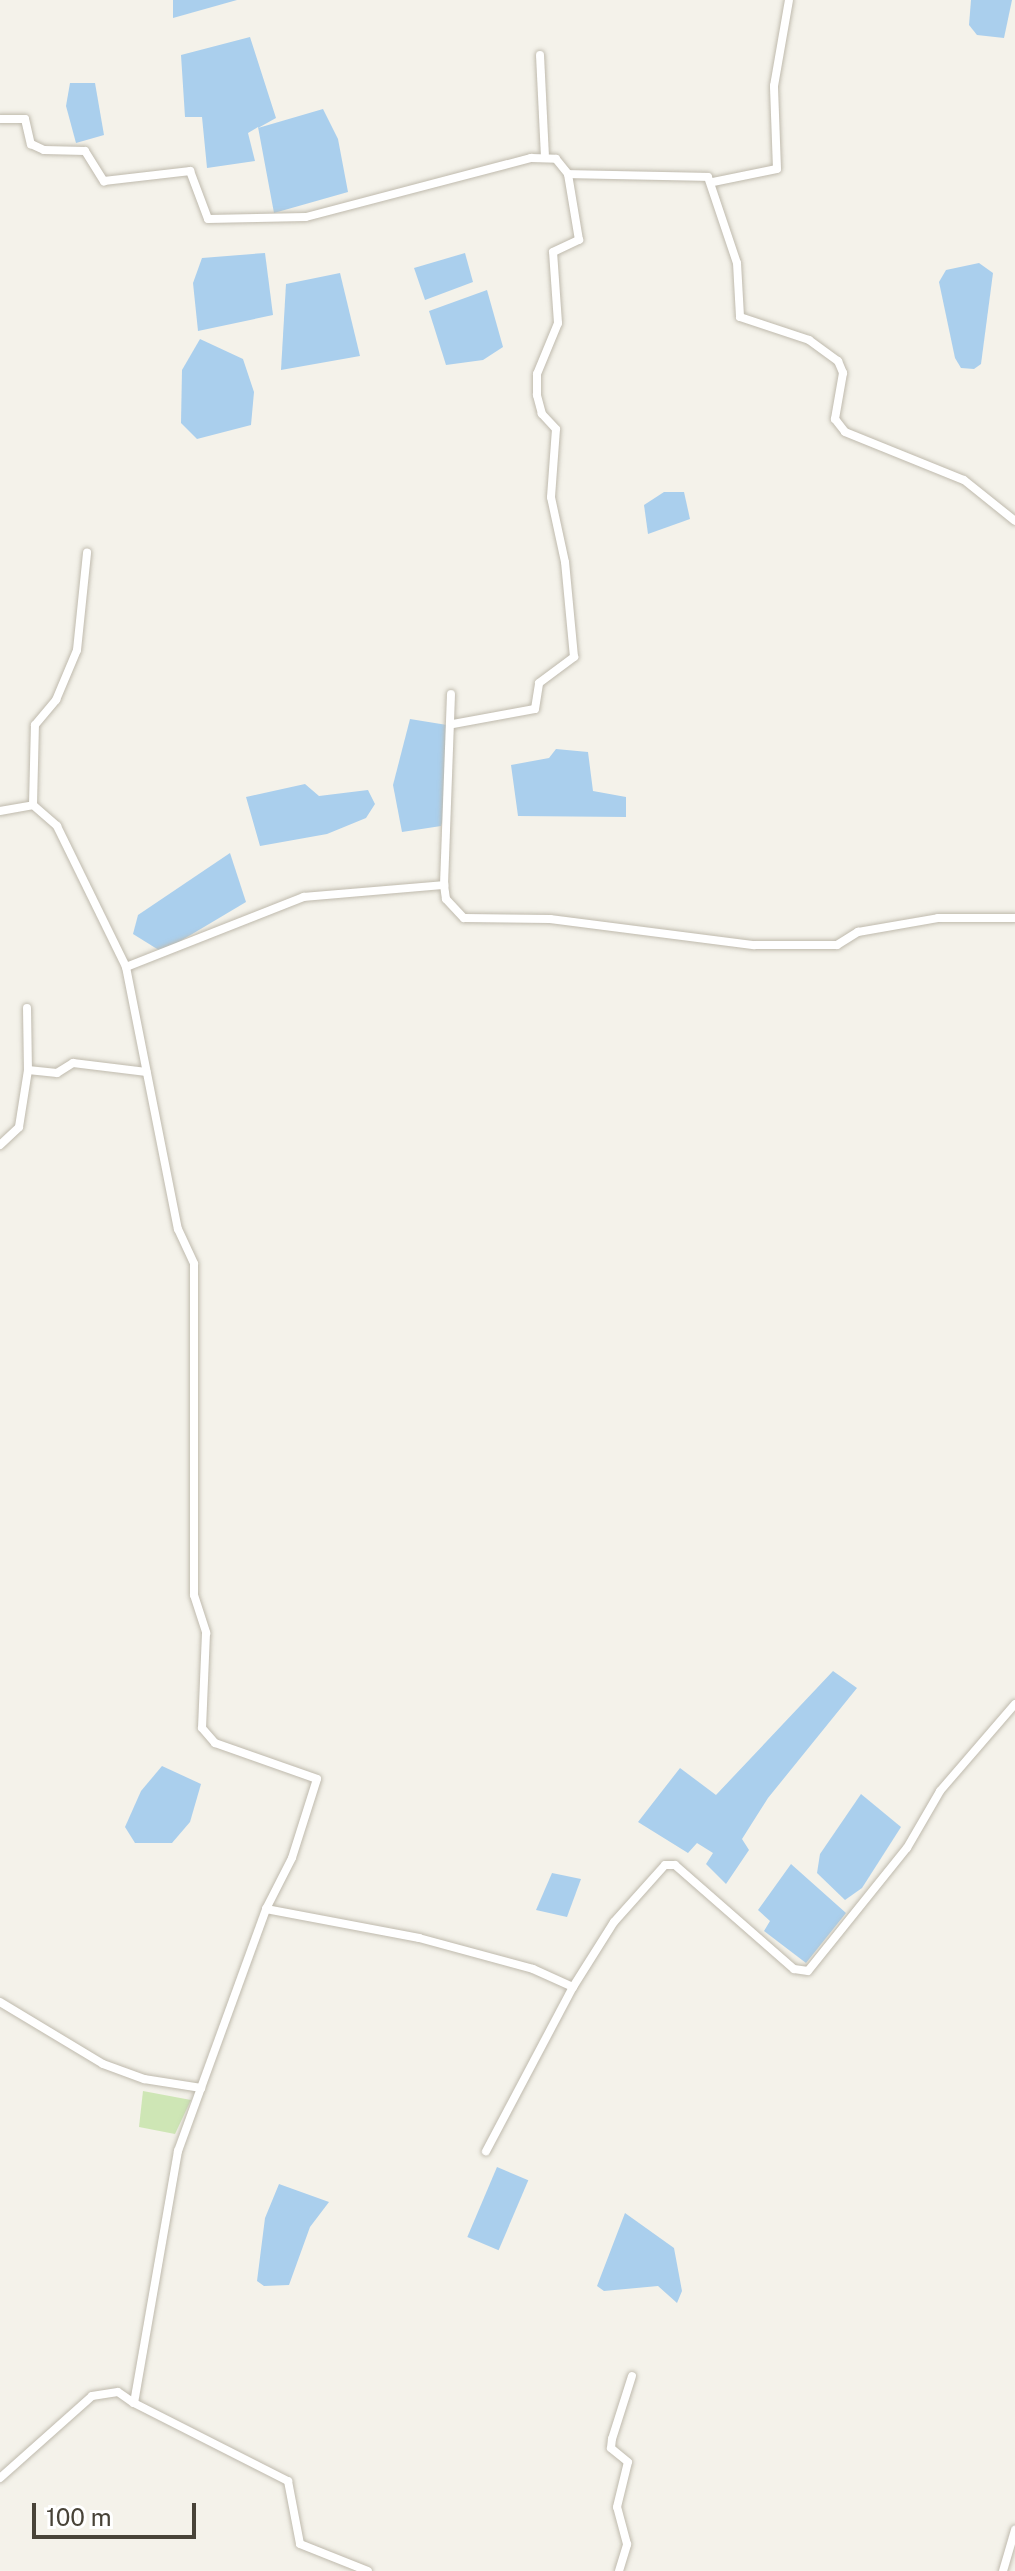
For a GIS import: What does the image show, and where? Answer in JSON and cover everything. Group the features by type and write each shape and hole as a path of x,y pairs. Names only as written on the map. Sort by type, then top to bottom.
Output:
{"street":[{"path":"568,174 697,174 713,182 777,169 772,110 789,0"},
{"path":"540,55 545,158"},
{"path":"0,119 25,119 31,144 44,150 85,151 104,181 190,171 208,219 306,217 505,162 556,159 568,174 579,240 553,252 558,323 537,385 542,414 556,429 551,497 565,562 574,657 539,683 535,709 453,724"},
{"path":"713,182 720,227 737,263 740,317 809,340 838,361 843,373 835,419 845,432 964,480 1015,521"},
{"path":"33,805 35,725 56,700 77,650 84,624 87,553"},
{"path":"451,694 453,724 444,885 446,899 464,918 550,919 807,948 938,918 1015,918"},
{"path":"0,811 33,805"},
{"path":"33,805 57,826 126,967 178,1229 194,1264 194,1595 206,1633 202,1728 215,1743 317,1779 292,1858 266,1909 178,2151 134,2403"},
{"path":"126,967 304,897 444,885"},
{"path":"0,1145 19,1127 28,1070 27,1008"},
{"path":"28,1070 57,1073 73,1063 146,1072"},
{"path":"486,2151 573,1987 614,1922 665,1865 675,1865 794,1969 808,1971 907,1848 940,1791 1015,1704"},
{"path":"266,1909 432,1941 533,1969 573,1987"},
{"path":"0,2002 103,2064 144,2079 201,2088"},
{"path":"619,2571 627,2544 617,2507 628,2462 611,2448 632,2376"},
{"path":"0,2478 92,2396 118,2392 288,2481 300,2544 353,2569 368,2571"},
{"path":"1003,2571 1015,2530"}],"green space":[{"path":"143,2091 191,2100 175,2134 139,2127"}],"water":[{"path":"173,0 237,0 173,18"},
{"path":"971,0 1012,0 1004,38 977,35 969,25"},
{"path":"250,37 276,118 248,133 255,161 207,168 202,117 185,117 181,55"},
{"path":"70,83 95,83 104,135 76,143 66,106"},
{"path":"323,109 338,139 348,192 274,213 258,128"},
{"path":"265,253 273,315 198,331 193,283 202,258"},
{"path":"465,253 473,282 425,300 414,268"},
{"path":"979,263 993,273 981,364 974,369 961,368 955,358 939,282 946,270"},
{"path":"340,273 360,356 281,370 286,284"},
{"path":"487,290 503,347 483,360 446,365 429,311"},
{"path":"200,339 243,359 254,392 251,425 197,439 181,423 182,370"},
{"path":"664,492 684,492 690,519 648,534 644,505"},
{"path":"410,719 447,725 443,820 441,826 402,832 393,785"},
{"path":"556,749 588,752 593,791 626,797 626,817 518,816 511,765 549,758"},
{"path":"305,784 319,796 368,790 375,804 366,818 327,834 260,846 246,797"},
{"path":"230,853 246,902 162,952 133,934 138,915"},
{"path":"833,1671 857,1688 768,1798 742,1839 749,1850 726,1884 706,1864 713,1853 697,1843 688,1853 638,1822 680,1768 716,1795"},
{"path":"162,1766 201,1784 190,1822 172,1843 135,1843 125,1827 141,1791"},
{"path":"861,1794 901,1827 862,1888 845,1900 817,1873 820,1854"},
{"path":"791,1864 846,1913 806,1963 764,1931 770,1921 758,1910"},
{"path":"552,1873 581,1879 567,1917 536,1910"},
{"path":"497,2167 528,2180 499,2250 467,2237"},
{"path":"279,2184 329,2202 310,2227 289,2285 264,2286 257,2281 265,2218"},
{"path":"625,2213 674,2248 682,2291 677,2303 658,2286 604,2291 597,2286"}]}
